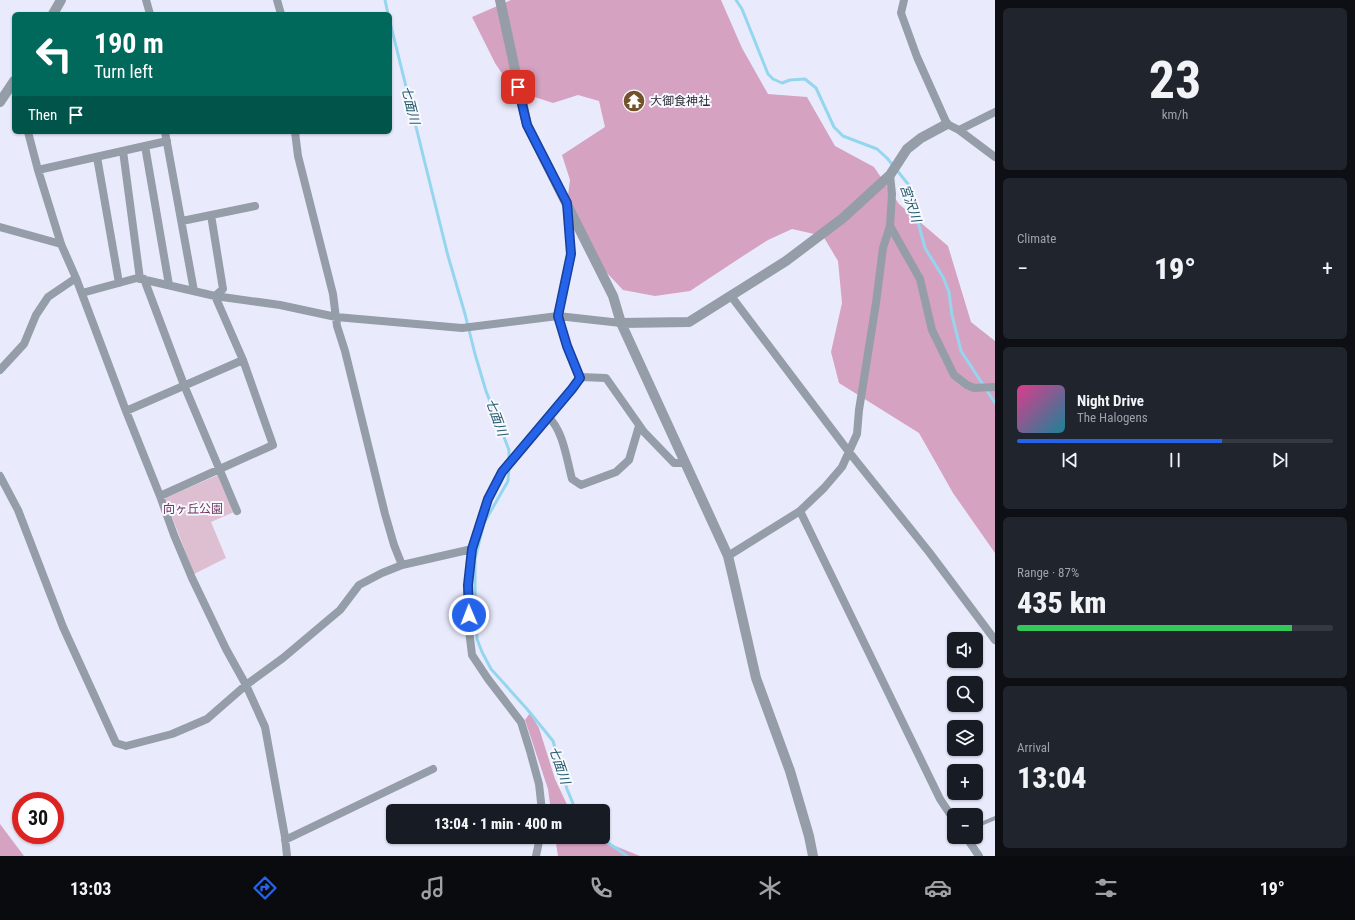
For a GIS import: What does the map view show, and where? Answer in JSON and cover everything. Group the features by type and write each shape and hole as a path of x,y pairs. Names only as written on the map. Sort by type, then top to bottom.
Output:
{"street":[{"path":"54,12 61,0"},
{"path":"146,0 149,12"},
{"path":"277,0 280,12"},
{"path":"500,0 527,125 613,296 620,323 728,556 756,678 790,771 809,836 813,856"},
{"path":"904,0 901,13 917,57 947,124 959,130 995,157"},
{"path":"0,102 12,86"},
{"path":"959,130 995,112"},
{"path":"82,293 137,278 215,296 280,305 336,316 462,328 558,316 620,323 689,322 786,261 843,218 890,175 907,149 921,138 947,124"},
{"path":"29,134 61,244 82,293 174,535 192,578 226,649 246,685 265,727 287,856"},
{"path":"165,134 194,291"},
{"path":"295,134 298,156 334,294 337,326 345,352 385,514 394,545 402,565"},
{"path":"38,170 167,141"},
{"path":"145,146 169,285"},
{"path":"123,151 142,279 184,385 237,511"},
{"path":"97,157 119,283"},
{"path":"728,556 800,511 824,488 842,467 857,434 859,410 883,248 890,226 892,194 890,175"},
{"path":"567,203 571,254 558,316 567,346 580,378"},
{"path":"182,221 255,206"},
{"path":"211,215 223,289 215,296"},
{"path":"890,226 920,279 932,330 954,375 966,385 974,388 995,387"},
{"path":"0,227 61,244"},
{"path":"0,370 24,344 36,315 48,297 76,278"},
{"path":"160,496 273,445 243,360 215,296"},
{"path":"731,296 848,452 929,552 995,640"},
{"path":"126,411 243,360"},
{"path":"541,804 537,778 521,722 488,679 472,655 469,630 468,585 472,549 488,499 504,469 580,378"},
{"path":"580,378 606,378 639,426 674,463 684,463"},
{"path":"548,417 554,421 562,441 572,479 581,485 616,472 630,460 639,426"},
{"path":"0,476 18,510 63,627 116,743 126,746 172,734 207,719 246,685 282,658 340,610 359,585 402,565 472,549"},
{"path":"800,511 940,800 947,810"},
{"path":"285,840 433,768"},
{"path":"536,856 539,844"},
{"path":"971,844 979,856"}],"lane":[{"path":"983,823 995,818"}],"green space":[{"name":"向ヶ丘公園","path":"218,475 234,512 211,522 226,558 194,574 165,498"}],"shaded area":[{"path":"511,0 721,0 742,48 768,94 807,97 835,146 874,167 899,204 948,246 971,322 995,341 995,553 953,493 919,433 839,383 831,352 842,303 838,261 823,236 792,229 768,240 690,291 655,296 623,290 591,256 567,203 570,180 562,155 605,127 599,101 578,95 553,103 513,90 495,63 472,17"},
{"path":"530,713 539,728 555,779 567,804 550,804 548,789 525,720"},
{"path":"0,824 12,840 12,844 15,844 24,856 0,856"},
{"path":"556,844 610,844 640,856 558,856"}],"waterway":[{"name":"七面川","path":"385,0 388,12"},
{"name":"宮沢川","path":"736,0 742,9 768,74 773,79 782,83 790,80 805,79 816,88 834,127 843,136 877,149 887,158 908,184 925,248 943,277 949,292 952,315 961,351 995,403"},
{"name":"七面川","path":"392,30 448,256 486,391 509,450 509,460"},
{"name":"七面川","path":"509,466 508,481 484,523 475,559 477,639 491,669 553,741 567,789 573,804"},
{"name":"七面川","path":"610,844 627,856"}],"place":[{"name":"大御食神社","path":"634,101"}],"route":[{"path":"469,615 468,585 472,549 488,499 502,472 520,448 580,378 567,346 558,316 571,254 567,203 527,125 518,87"}]}
